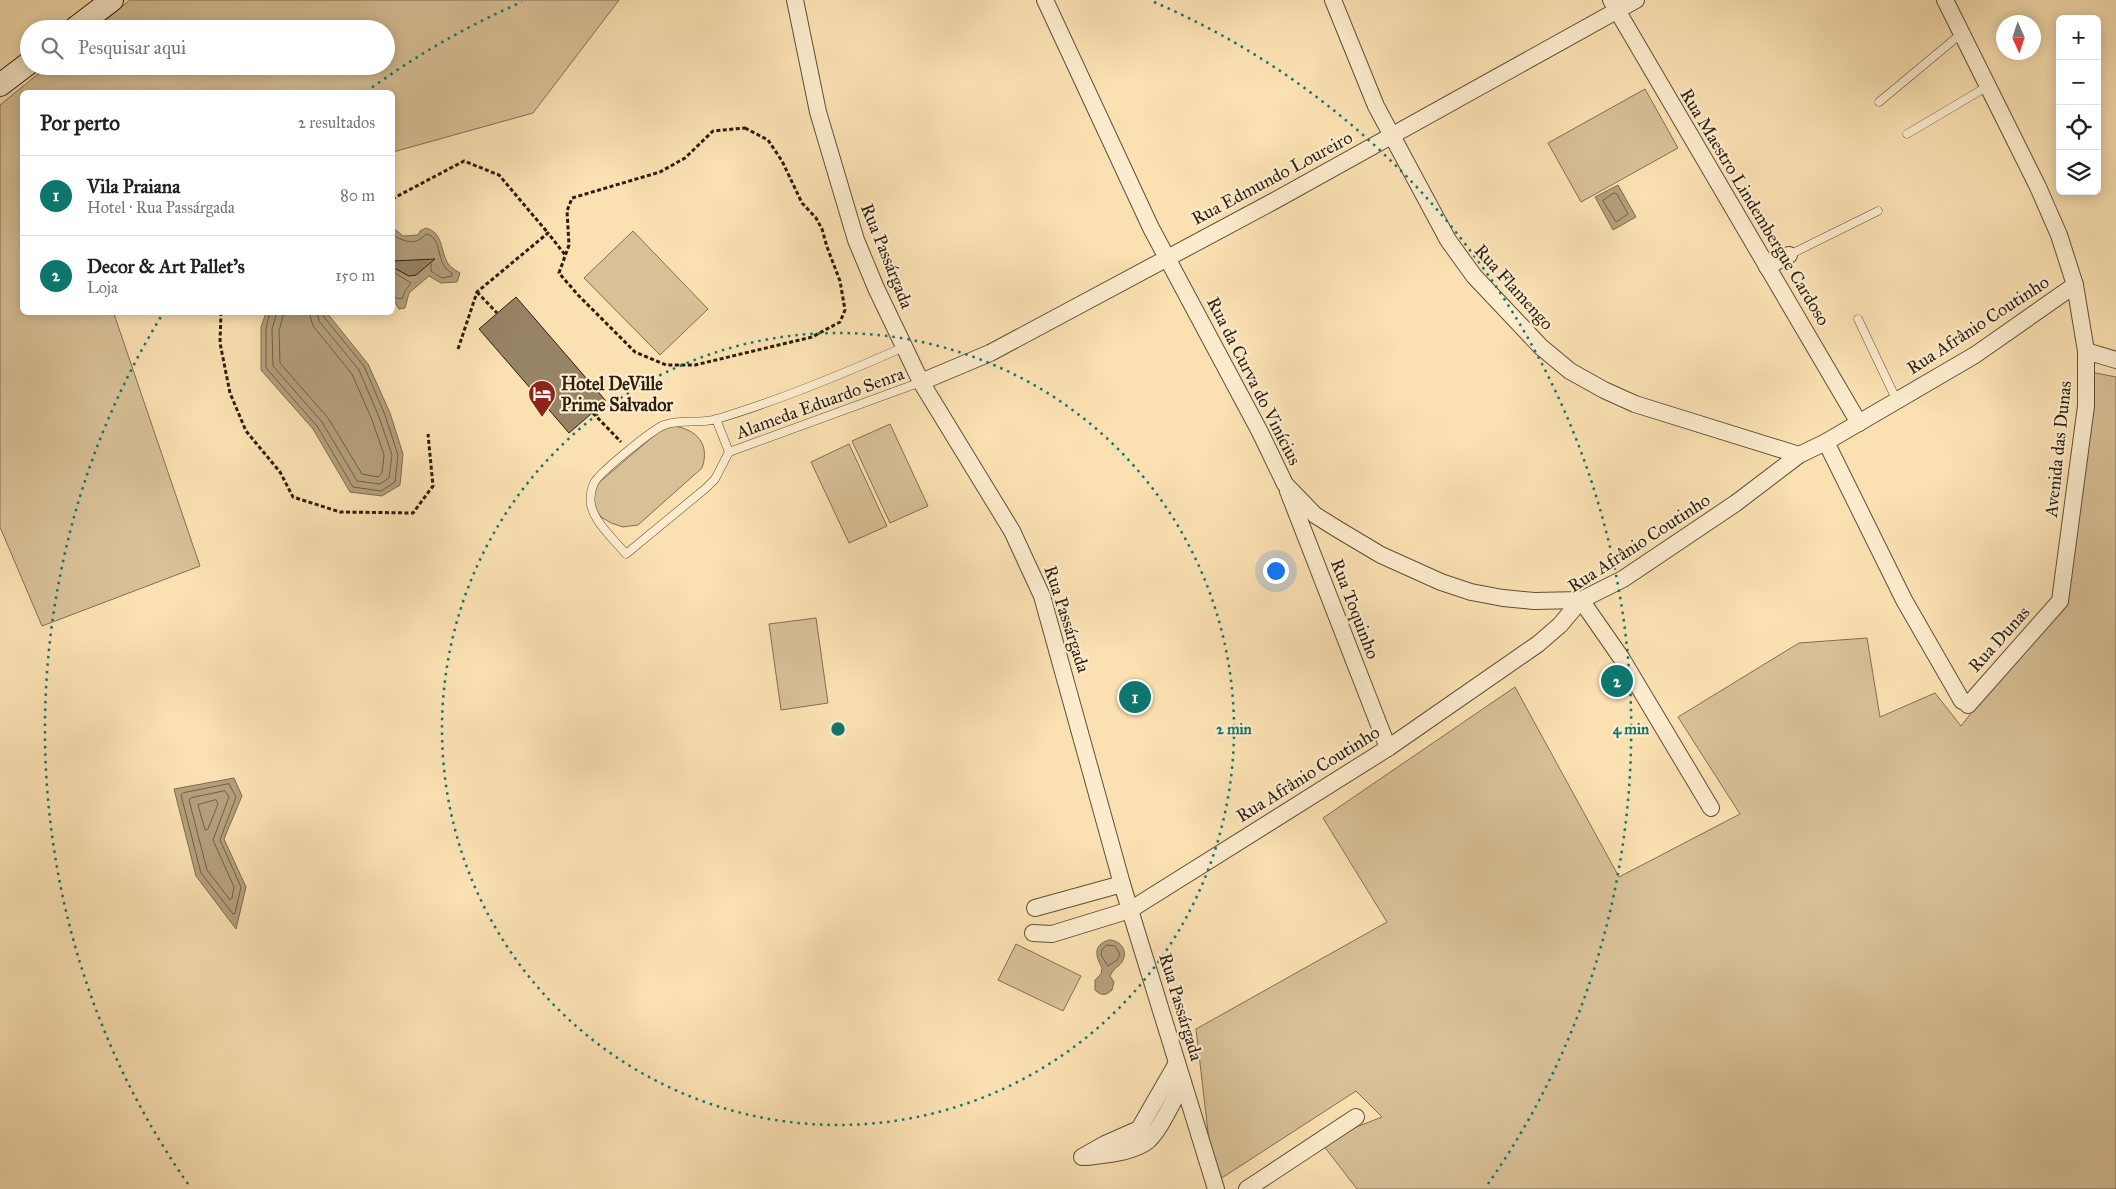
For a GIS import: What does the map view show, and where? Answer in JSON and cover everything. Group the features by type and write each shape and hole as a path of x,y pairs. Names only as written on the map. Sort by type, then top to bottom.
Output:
{"main road":[{"path":"86,20 112,0"},
{"path":"0,85 20,70"}],"street":[{"name":"Rua Passárgada","path":"795,0 818,112 856,240 921,382 1012,531 1035,577 1052,628 1087,762 1122,884 1216,1189"},
{"name":"Rua da Curva do Vinícius","path":"1045,0 1167,257 1286,484 1315,514 1339,530 1381,555 1441,582 1471,592 1503,598 1534,601 1581,600"},
{"name":"Rua Flamengo","path":"1333,0 1376,106 1448,240 1474,276 1541,347 1570,371 1604,390 1635,404 1799,455"},
{"name":"Rua Edmundo Loureiro","path":"921,382 990,353 1391,137 1613,6 1636,0"},
{"name":"Avenida das Dunas","path":"1945,0 2038,187 2059,235 2075,284 2086,351 2086,406 2060,601"},
{"name":"Rua Maestro Lindembergue Cardoso","path":"1613,6 1859,423"},
{"path":"1767,267 1789,255"},
{"name":"Rua Afrânio Coutinho","path":"1033,933 1052,934 1130,910 1388,748 1538,644 1560,625 1581,600 1623,579 1736,503 1799,455 1826,442 1975,355 2075,284"},
{"path":"2086,351 2116,360"},
{"name":"Rua Dunas","path":"1826,442 1904,600 1965,703 2060,601"},
{"name":"Rua Toquinho","path":"1286,484 1388,748"},
{"path":"1581,600 1622,659 1711,808"},
{"path":"1034,908 1122,884"},
{"path":"1177,1063 1139,1129 1105,1144 1082,1157 1108,1155 1144,1143 1159,1125 1183,1083"},
{"path":"1246,1189 1356,1116"}],"lane":[{"path":"1879,102 1962,33"},
{"path":"1907,134 1988,86"},
{"path":"1789,255 1878,211"},
{"path":"1858,319 1897,401"},
{"name":"Alameda Eduardo Senra","path":"904,347 849,371 716,420 675,422 664,425 603,473 595,482 590,495 595,517 626,554 706,488 715,479 729,452 921,382"},
{"name":"Alameda Eduardo Senra","path":"716,420 729,452"}],"path":[{"path":"745,128 768,140 782,161 802,203 816,218 822,229 840,281 845,310 840,322 812,337 695,365 666,365 635,352 578,295 559,273 566,257 569,246 568,211 572,198 660,172 685,158 713,132 745,128"},
{"path":"395,197 464,161 499,175 566,257"},
{"path":"458,349 478,292 548,233"},
{"path":"478,292 497,313"},
{"path":"221,315 220,343 230,393 246,432 280,472 293,497 340,512 413,513 433,486 428,434"},
{"path":"593,413 630,451"}],"shaded area":[{"path":"130,0 619,0 533,113 395,151 395,90 20,90 20,315 114,315 200,566 42,626 0,527 0,105 37,75 395,75 395,20 106,20"},
{"path":"1645,89 1678,148 1581,202 1548,143"},
{"path":"633,231 708,309 660,355 584,278"},
{"path":"2086,371 2116,377 2116,1189 1357,1189 1320,1141 1382,1117 1356,1091 1214,1183 1196,1029 1387,922 1323,818 1515,687 1619,877 1740,814 1678,717 1799,643 1867,638 1880,717 1935,693 1961,726 2060,601"},
{"path":"890,424 928,506 890,523 852,441"},
{"path":"674,426 690,431 700,440 704,452 702,468 638,525 623,527 601,517 595,509 593,496 596,485 663,428"},
{"path":"849,444 887,526 849,543 811,462"},
{"path":"816,618 828,703 781,710 769,624"},
{"path":"1016,944 1081,976 1063,1011 998,980"}],"water":[{"path":"1618,185 1636,217 1613,230 1595,197"},
{"path":"426,228 435,233 448,263 460,273 457,282 441,283 429,276 409,293 405,308 399,309 395,302 395,230 403,236 418,235 420,231","holes":["424,260 426,264 416,275 409,276 397,269 400,261"]},
{"path":"265,315 329,315 368,364 390,413 403,454 400,485 382,496 350,492 313,429 261,370 261,327"},
{"path":"234,778 242,796 224,839 246,887 236,929 196,876 174,789"},
{"path":"1113,940 1122,946 1124,956 1122,962 1110,976 1114,982 1112,990 1104,994 1095,990 1095,980 1101,974 1102,968 1097,952 1100,945"}],"building":[{"path":"435,259 416,275 409,276 395,269 395,261"},
{"path":"516,297 606,401 569,433 479,329"}],"place":[{"name":"Hotel DeVille Prime Salvador","path":"542,418"},
{"name":"Decor & Art Pallet's","path":"1617,681"},
{"name":"Vila Praiana","path":"1135,697"}]}
